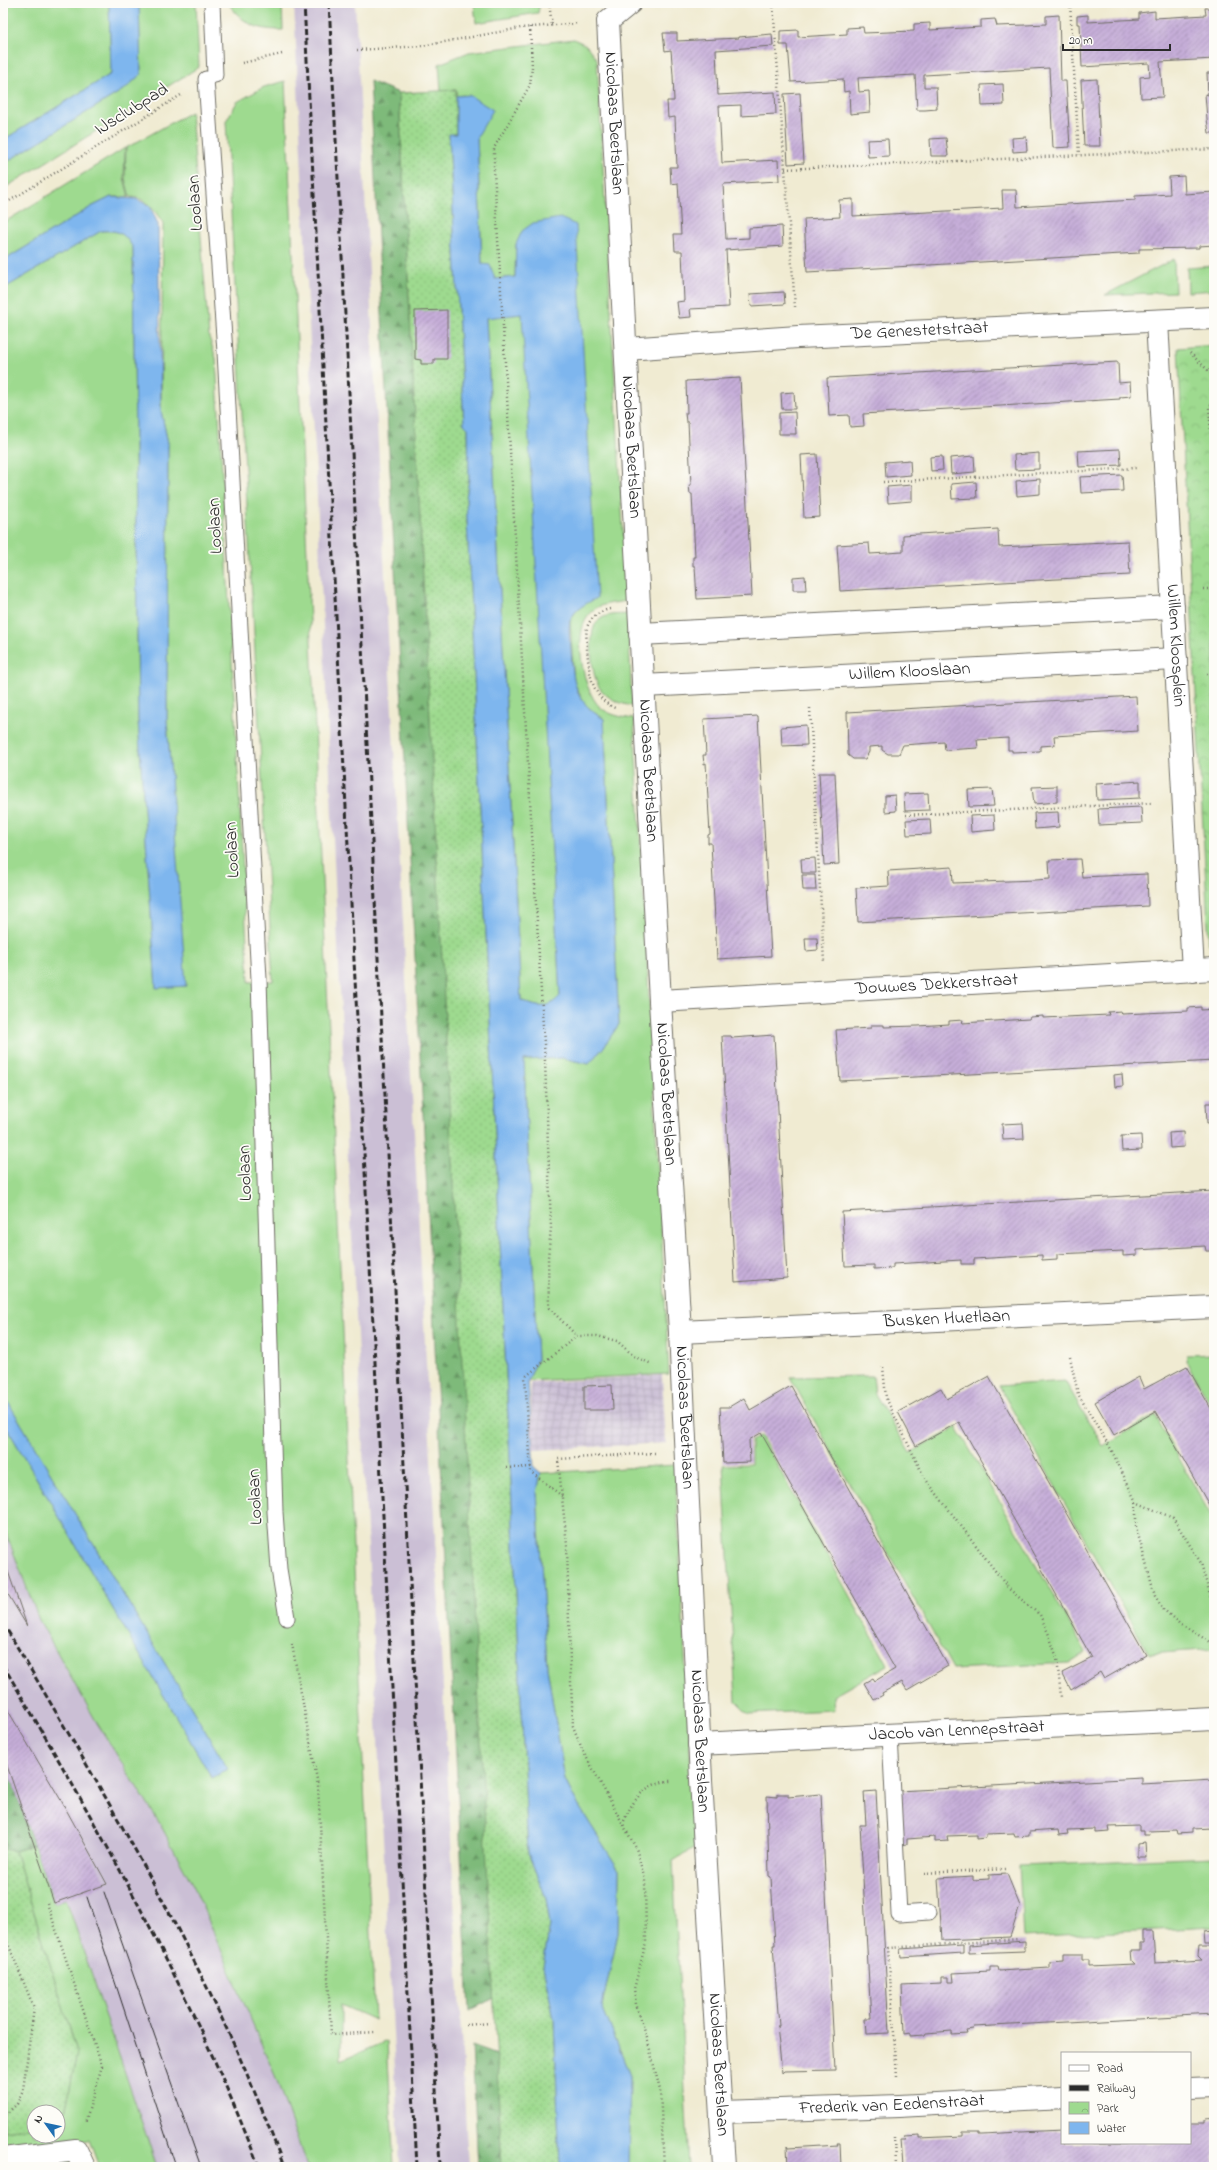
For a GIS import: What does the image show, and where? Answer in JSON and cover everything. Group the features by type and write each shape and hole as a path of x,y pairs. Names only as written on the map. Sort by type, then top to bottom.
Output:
{"street":[{"path":"608,22 630,3"},
{"name":"Nicolaas Beetslaan","path":"608,22 644,712 680,1332 699,1744 724,2167"},
{"name":"De Genestetstraat","path":"626,349 798,337 1214,318"},
{"name":"Willem Kloosplein","path":"1157,321 1184,801 1204,970"},
{"path":"640,634 1173,607"},
{"name":"Willem Klooslaan","path":"643,686 1176,659"},
{"name":"Douwes Dekkerstraat","path":"660,1000 1204,970"},
{"name":"Busken Huetlaan","path":"680,1332 1214,1307"},
{"name":"Jacob van Lennepstraat","path":"699,1744 1214,1719"},
{"path":"1191,2089 1214,2088"},
{"name":"Frederik van Eedenstraat","path":"721,2112 899,2106 1061,2097"},
{"path":"3,2159 80,2158"}],"lane":[{"name":"Loolaan","path":"212,3 210,77 259,979 275,1512 279,1569 287,1618"},
{"path":"890,1735 899,1914 929,1912"}],"path":[{"path":"549,3 552,25"},
{"path":"773,3 798,337"},
{"path":"1070,3 1079,155"},
{"path":"357,50 422,46 530,27 608,22"},
{"path":"530,27 532,67 530,85 494,148 545,1061 551,1228 548,1256 549,1308 577,1336"},
{"name":"IJsclubpad","path":"3,205 210,77 248,60 282,54"},
{"path":"785,169 1214,149"},
{"path":"1214,402 1209,407 1214,471"},
{"path":"883,482 1166,466"},
{"path":"1214,497 1212,500 1214,525"},
{"path":"639,607 617,607 596,615 588,625 586,636 590,677 597,692 612,707 622,711 644,712"},
{"path":"808,678 826,991"},
{"path":"906,815 1184,801"},
{"path":"562,1496 531,1472 525,1377 577,1336 597,1336 617,1341 635,1356 650,1364 681,1361"},
{"path":"1070,1357 1078,1394 1111,1449 1136,1502 1136,1527 1155,1596 1163,1609 1181,1625 1214,1644"},
{"path":"882,1367 886,1398 924,1477 1009,1589 1040,1615 1050,1635 1057,1658 1064,1727"},
{"path":"664,2167 660,2090 647,2038 636,2004 634,1989 646,1942 645,1880 636,1848 624,1821 582,1749 573,1726 567,1545 558,1459 685,1452"},
{"path":"506,1468 531,1467"},
{"path":"1136,1502 1173,1518 1201,1563 1214,1610"},
{"path":"287,1618 318,1785 331,2035 375,2032"},
{"path":"624,1821 631,1804 645,1788 665,1781 701,1780"},
{"path":"939,1872 1005,1869"},
{"path":"47,1903 102,2066 80,2158"},
{"path":"3,1931 34,2008 23,2090 18,2104 3,2118"},
{"path":"896,2167 894,2128 899,2106 888,1948 1019,1939"},
{"path":"466,2025 490,2023"}],"shaded area":[{"path":"294,3 355,3 468,2167 400,2167 348,1160"},
{"path":"662,1375 666,1443 533,1450 530,1383"},
{"path":"3,1525 39,1620 97,1723 160,1824 195,1889 276,2078 307,2167 157,2167 3,1713"}],"green space":[{"path":"3,3 109,3 111,74 3,140"},
{"path":"139,3 196,3 199,67 3,189 3,164 126,88 141,74"},
{"path":"228,3 282,3 283,30 266,29 252,25 240,16"},
{"path":"474,3 540,3 538,13 476,23"},
{"path":"574,39 586,45 597,59 627,601 600,606 592,611 586,619 582,630 581,659 588,688 600,707 611,714 634,719 669,1374 528,1381 537,1360 524,1060 562,1058 589,1064 603,1048 619,1024 604,719 585,705 574,682 570,621 576,611 586,603 516,244 515,277 495,279 482,264 477,137 492,110 463,95 456,96 456,90 441,91 439,64 469,52"},
{"path":"285,81 375,2020 341,2005 341,2060 387,2041 394,2167 307,2167 276,2078 195,1889 160,1824 97,1723 39,1620 3,1525 3,1421 212,1778 228,1769 8,1402 3,1388 3,289 101,231 120,233 127,238 133,248 138,720 156,987 185,986 167,720 168,443 161,411 163,223 145,202 141,199 130,197 125,178 126,148 191,112 209,337 216,358 249,982 273,981 226,121 237,102 264,87"},
{"path":"370,81 399,93 494,1998 469,2011"},
{"path":"456,90 456,134 449,135 464,424 468,428 469,479 466,498 528,1853 546,1898 550,1925 543,1966 554,2019 560,2167 502,2167 399,93"},
{"path":"125,148 124,178 129,197 111,197 91,207 3,261 3,223"},
{"path":"1174,259 1175,292 1105,295"},
{"path":"1214,266 1214,290 1188,292 1187,268"},
{"path":"523,314 560,997 546,1006 532,1005 521,1000 486,317"},
{"path":"1214,345 1214,944 1209,944 1178,348"},
{"path":"628,614 632,706 614,700 602,691 596,681 591,653 592,633 598,621 601,618 608,616"},
{"path":"1214,1354 1214,1410 1186,1361 1187,1355"},
{"path":"873,1376 875,1394 910,1453 957,1427 1086,1652 1069,1663 953,1669 790,1377"},
{"path":"1065,1381 1103,1446 1155,1415 1214,1521 1214,1649 1149,1654 999,1386"},
{"path":"761,1436 888,1665 833,1696 834,1710 749,1714 736,1701 723,1465 751,1464 751,1441"},
{"path":"675,1465 695,1848 673,1861 689,2167 628,2167 630,2076 602,2006 618,1933 619,1870 575,1800 565,1780 547,1667 537,1492 541,1473"},
{"path":"3,1754 34,1845 15,1851 3,1849"},
{"path":"34,1845 54,1903 66,1899 157,2167 99,2167 89,2140 66,2143 66,2108 77,2052 15,1851"},
{"path":"3,1849 15,1851 77,2052 66,2108 66,2104 26,2104 26,2128 3,2131"},
{"path":"1214,1857 1214,1927 1023,1937 1019,1865"},
{"path":"472,2046 497,2055 502,2167 478,2167"},
{"path":"26,2128 26,2144 60,2144 3,2152 3,2131"},
{"path":"71,2158 73,2167 12,2167"}],"water":[{"path":"109,3 139,3 141,74 126,88 3,164 3,140 111,74"},
{"path":"469,95 493,110 477,137 482,264 490,265 495,279 515,277 516,244 522,231 533,223 560,218 576,225 597,598 581,607 574,613 569,624 569,631 574,680 577,689 586,705 604,719 619,1024 603,1048 589,1064 562,1058 524,1060 537,1360 528,1381 534,1467 541,1473 537,1492 547,1667 565,1780 575,1800 619,1870 618,1933 602,2006 630,2076 628,2167 560,2167 554,2019 543,1966 550,1925 546,1898 528,1853 466,498 469,479 468,428 464,424 449,134 456,134 456,96","holes":["522,314 560,996 551,1004 546,1006 532,1005 521,1000 486,318"]},
{"path":"111,197 136,199 150,206 158,224 161,411 168,443 167,720 186,986 156,988 138,720 133,248 127,238 120,233 101,231 3,289 3,261 91,207"},
{"path":"3,1388 8,1402 228,1769 212,1778 3,1421"}],"building":[{"path":"1205,8 1214,8 1214,59 1160,62 1163,97 1141,98 1140,77 1150,76 1149,63 1082,67 1080,24 1077,24 1077,16 1088,15 1088,22 1139,19 1139,13 1155,11 1155,18 1206,15"},
{"path":"1059,15 1061,81 1066,81 1070,147 1053,148 1049,68 924,75 924,87 936,87 937,109 925,110 917,110 915,75 858,78 859,92 869,91 870,112 850,114 849,91 844,92 843,79 791,82 788,45 780,45 780,31 798,30 798,37 847,34 847,28 863,27 864,33 914,31 914,24 930,23 930,30 981,27 981,20 995,19 997,26 1046,24 1046,16"},
{"path":"663,33 677,33 677,41 739,38 772,34 773,46 716,50 718,95 775,92 776,114 741,116 741,105 719,106 722,163 778,160 779,181 723,184 726,239 749,238 749,228 782,226 783,246 726,250 729,307 690,309 691,317 679,318 677,302 684,301 682,251 675,251 674,234 681,234 678,183 671,184 670,167 677,167 675,117 668,118 667,101 674,101 673,75 671,50 665,51"},
{"path":"1207,73 1214,73 1214,133 1209,133 1207,119 1205,94 1208,95"},
{"path":"1097,79 1100,146 1084,146 1081,80"},
{"path":"1003,84 1004,105 982,106 981,85"},
{"path":"800,93 804,163 788,164 784,94"},
{"path":"1026,137 1027,151 1013,152 1012,138"},
{"path":"946,138 948,156 931,156 930,139"},
{"path":"888,139 889,156 868,157 867,140"},
{"path":"1184,176 1185,194 1214,192 1214,245 1199,246 1199,248 1139,249 1139,253 807,272 804,219 840,217 839,200 853,199 853,216 1003,208 1002,190 1016,190 1017,207 1135,200 1135,196 1170,194 1169,177"},
{"path":"784,292 785,304 751,306 750,294"},
{"path":"447,310 447,359 434,359 434,364 421,364 421,360 415,359 415,311"},
{"path":"1118,362 1119,383 1130,382 1131,396 1120,397 1120,399 863,414 864,426 850,427 849,415 829,416 827,378"},
{"path":"740,378 752,596 697,599 695,566 693,566 693,557 695,557 692,494 690,494 689,485 691,485 688,422 686,422 685,413 687,413 686,381"},
{"path":"794,392 795,409 782,409 781,393"},
{"path":"795,412 796,434 779,434 779,413"},
{"path":"1120,449 1121,465 1079,467 1078,451"},
{"path":"1039,453 1039,469 1015,470 1014,455"},
{"path":"817,454 820,517 804,518 801,455"},
{"path":"942,456 943,470 931,471 930,457"},
{"path":"974,456 975,472 951,474 950,458"},
{"path":"910,460 911,475 886,477 885,462"},
{"path":"1122,475 1123,491 1081,493 1080,477"},
{"path":"1040,479 1040,494 1017,496 1016,481"},
{"path":"976,482 977,498 952,499 951,484"},
{"path":"912,485 912,501 888,503 887,487"},
{"path":"998,529 999,547 1128,541 1130,575 840,591 837,545 869,543 870,554 903,552 903,535"},
{"path":"805,576 806,590 793,590 793,577"},
{"path":"1136,696 1138,731 1054,736 1055,745 1040,746 1040,751 1012,752 1012,750 1008,750 1008,738 977,740 978,748 945,750 944,742 903,745 899,754 888,754 882,750 882,746 869,747 869,752 865,759 853,759 848,755 847,712"},
{"path":"758,716 771,956 717,959 711,843 708,843 708,835 710,834 706,763 704,764 703,755 706,755 704,719"},
{"path":"806,725 807,745 782,746 781,727"},
{"path":"819,773 835,773 839,864 824,865"},
{"path":"1140,781 1140,798 1097,800 1096,784"},
{"path":"1057,786 1057,802 1034,804 1032,787"},
{"path":"992,789 994,806 969,807 968,790"},
{"path":"928,793 929,810 905,811 904,794"},
{"path":"895,795 896,811 885,812 885,796"},
{"path":"1141,807 1142,823 1099,825 1098,809"},
{"path":"1058,812 1059,827 1035,829 1034,813"},
{"path":"994,815 995,830 971,832 970,816"},
{"path":"930,819 931,834 907,835 906,820"},
{"path":"815,858 816,873 802,873 801,859"},
{"path":"1080,859 1082,877 1147,874 1148,906 858,922 856,888 889,886 888,871 952,867 953,883 1036,880 1050,879 1049,860"},
{"path":"802,875 815,875 816,890 803,890"},
{"path":"805,938 817,938 818,950 806,951"},
{"path":"1201,1007 1201,1010 1214,1009 1214,1061 840,1081 836,1030 871,1028 871,1025 884,1025 884,1027 918,1026 949,1024 949,1021 963,1020 962,1023 1029,1019 1030,1017 1043,1016 1043,1018 1109,1015 1108,1012 1121,1011 1122,1014 1188,1011 1188,1008"},
{"path":"774,1035 787,1278 735,1282 722,1036 731,1036 732,1038"},
{"path":"1122,1074 1123,1086 1115,1087 1114,1075"},
{"path":"1206,1103 1214,1103 1214,1122 1207,1123"},
{"path":"1023,1123 1024,1139 1003,1140 1002,1124"},
{"path":"1183,1132 1184,1147 1170,1148 1169,1133"},
{"path":"1141,1135 1142,1150 1122,1151 1121,1136"},
{"path":"1214,1191 1214,1251 1206,1251 1205,1246 1137,1250 1137,1255 1123,1256 1123,1251 1057,1254 1057,1259 1042,1260 1042,1255 974,1259 974,1264 961,1264 961,1260 893,1264 893,1268 874,1269 874,1265 845,1266 842,1212"},
{"path":"1187,1366 1214,1414 1214,1514 1156,1411 1114,1435 1095,1402 1139,1377 1144,1389"},
{"path":"989,1376 1146,1655 1104,1679 1100,1672 1071,1690 1062,1673 1092,1658 959,1422 916,1446 898,1412 941,1388 947,1399"},
{"path":"612,1385 613,1410 584,1410 584,1386"},
{"path":"791,1386 948,1666 907,1690 902,1682 882,1693 883,1695 874,1700 864,1683 873,1678 875,1681 895,1669 761,1433 749,1440 750,1462 723,1463 720,1407 729,1407 744,1398 750,1410"},
{"path":"3,1557 27,1626 3,1586"},
{"path":"3,1702 62,1802 107,1884 54,1903 3,1754"},
{"path":"1142,1778 1142,1784 1214,1780 1214,1828 1192,1829 1192,1833 1178,1834 1177,1830 1149,1831 1150,1835 1144,1835 1144,1831 1139,1831 1139,1826 1109,1827 1110,1832 1095,1833 1095,1829 1067,1830 1068,1834 1059,1835 1058,1830 1029,1832 1029,1836 1015,1837 1014,1833 986,1834 986,1838 977,1839 977,1835 947,1836 948,1841 935,1842 935,1837 907,1839 907,1844 901,1845 898,1791"},
{"path":"876,1791 889,2033 866,2034 865,2019 871,2019 860,1825 866,1825 864,1792"},
{"path":"777,1794 788,1794 788,1797 821,1794 835,2070 784,2071 782,2073 777,2026 779,2026 773,1945 775,1945 771,1877 769,1876 767,1796 777,1797"},
{"path":"1145,1843 1146,1857 1137,1857 1137,1844"},
{"path":"1007,1874 1020,1906 1010,1937 942,1940 938,1878 973,1876 973,1880 989,1879 989,1875"},
{"path":"1143,1931 1153,1931 1155,1963 1202,1960 1198,1956 1199,1947 1214,1947 1214,2014 974,2027 973,2029 966,2030 967,2033 952,2034 952,2031 910,2036 910,2033 904,2034 902,1985 941,1983 941,1977 948,1977 948,1982 954,1982 953,1973 990,1971 990,1967 998,1967 999,1971 1050,1968 1050,1962 1063,1961 1063,1954 1082,1954 1082,1960 1089,1960 1089,1966 1135,1964 1132,1961 1131,1951 1140,1951 1140,1944 1143,1944"},
{"path":"1214,1931 1214,1944 1205,1944 1204,1932"},
{"path":"1025,1941 1025,1951 969,1953 969,1945"},
{"path":"963,1945 963,1953 901,1957 900,1949"},
{"path":"1214,2119 1214,2167 903,2167 901,2139 906,2139 905,2136 920,2135 920,2138 963,2136 963,2132 978,2132 978,2134 981,2134 1061,2130 1061,2144 1191,2144 1191,2123 1204,2123 1204,2120"},
{"path":"837,2143 840,2143 841,2167 788,2167 787,2146 788,2148 838,2145"}],"tram line":[{"path":"104,1892 201,2167"},
{"path":"87,1897 176,2167"}],"railway":[{"path":"304,3 417,2167"},
{"path":"329,3 440,2167"},
{"path":"3,1623 119,1821 192,1957 256,2096 284,2167"},
{"path":"3,1665 74,1787 142,1911 204,2037 259,2167"}]}
